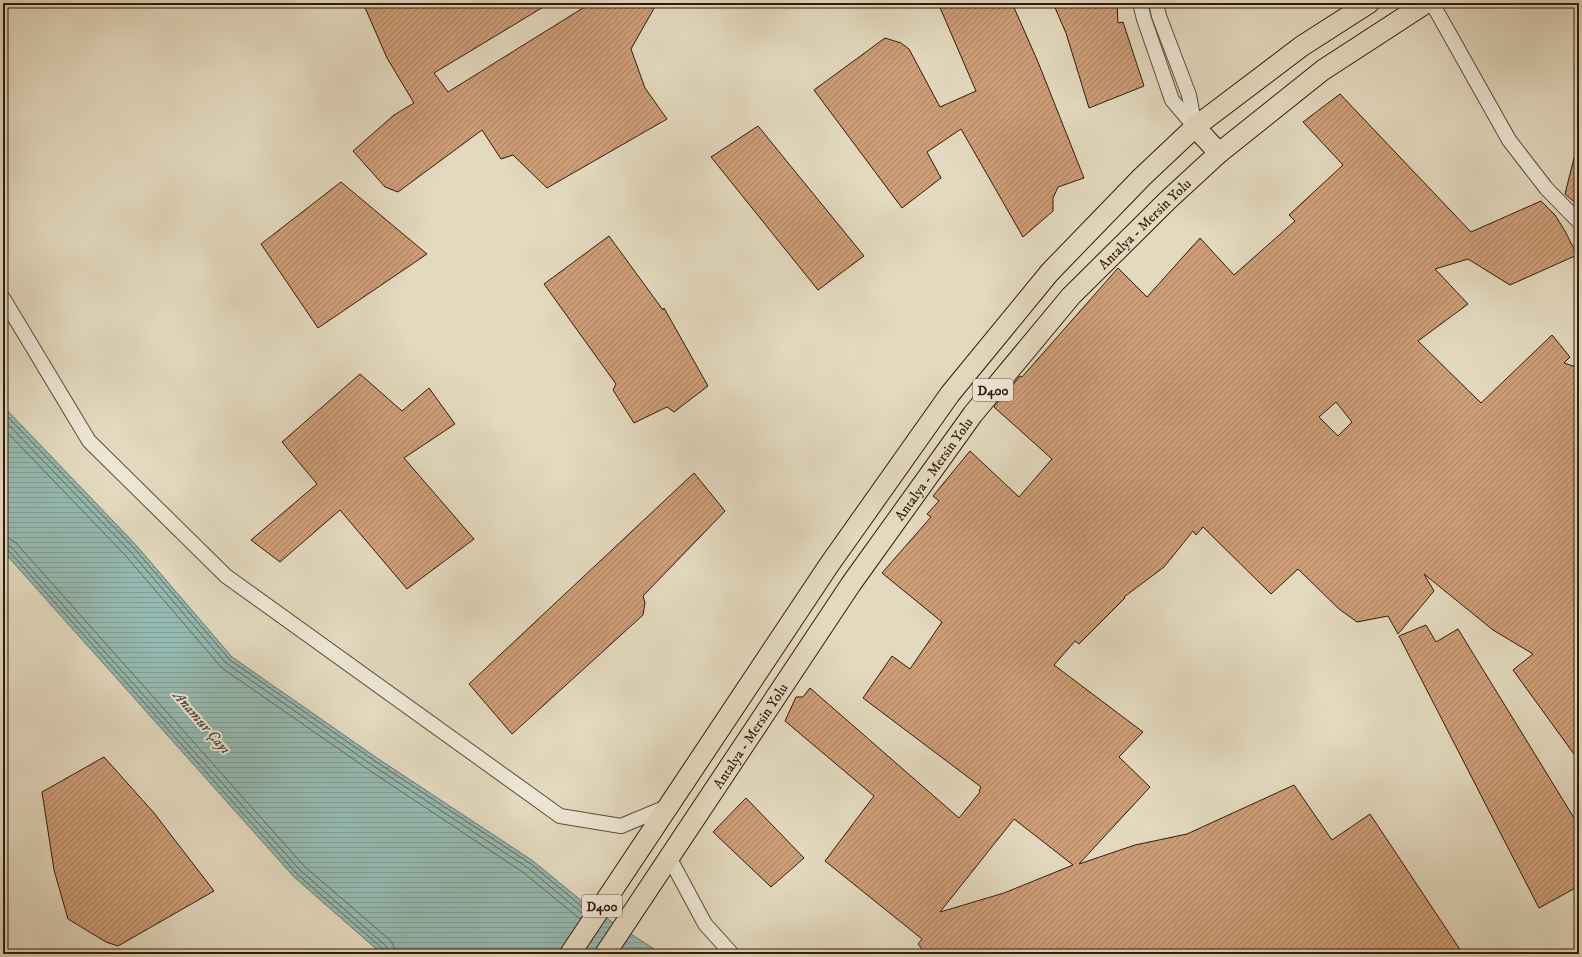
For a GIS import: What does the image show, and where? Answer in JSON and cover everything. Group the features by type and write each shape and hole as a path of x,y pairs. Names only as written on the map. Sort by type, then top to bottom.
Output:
{"highway":[{"name":"Antalya - Mersin Yolu","path":"570,954 670,806 828,565 950,394 1050,272 1142,176 1195,127 1302,46 1369,3"},
{"name":"Antalya - Mersin Yolu","path":"605,954 851,584 973,414 1071,296 1168,200 1219,153 1323,70 1426,3"},
{"path":"1195,127 1219,153"}],"street":[{"path":"1140,3 1144,19 1172,100 1195,127"},
{"path":"1156,3 1189,95 1195,127"},
{"path":"1432,3 1509,140 1546,188 1579,222"},
{"path":"3,298 89,441 226,576 560,816 621,826 670,806"},
{"path":"665,863 705,924 732,954"}],"water":[{"name":"Anamur Çayı","path":"3,406 136,545 232,657 377,758 533,861 589,907 662,954 382,954 294,877 3,551"}],"building":[{"path":"363,3 550,3 434,73 448,92 591,3 657,3 631,49 645,88 667,119 547,188 513,155 501,159 482,130 398,192 385,187 353,151 394,115 414,103 387,58"},
{"path":"938,3 1012,3 1038,62 1084,178 1058,187 1053,198 1053,211 1023,237 961,129 927,152 941,178 902,208 814,90 885,38 901,43 909,49 940,107 976,91"},
{"path":"1053,3 1117,3 1118,23 1123,22 1144,86 1089,108 1066,33"},
{"path":"1340,94 1471,232 1541,201 1555,215 1577,255 1510,285 1468,259 1435,269 1468,304 1418,341 1481,403 1552,335 1570,357 1564,363 1579,368 1579,761 1513,670 1533,654 1493,630 1424,574 1434,591 1398,634 1388,616 1357,622 1339,609 1298,569 1271,594 1203,527 1196,535 1193,531 1164,567 1124,597 1125,598 1079,644 1075,641 1054,665 1143,732 1119,757 1150,787 1079,864 1135,845 1187,834 1294,785 1332,840 1370,814 1463,954 926,954 918,944 922,939 825,861 874,796 785,721 796,697 803,697 810,688 959,818 980,792 981,787 863,698 892,656 910,669 942,622 882,573 931,517 927,514 939,501 933,496 970,451 1019,497 1052,459 994,407 1020,376 1022,377 1118,268 1147,297 1200,238 1234,275 1295,221 1289,215 1343,165 1303,122","holes":["1336,402 1352,422 1338,436 1319,417","1014,819 1073,865 1004,893 940,912"]},
{"path":"758,126 864,256 818,290 711,157"},
{"path":"1575,154 1579,155 1579,206 1565,194"},
{"path":"341,182 427,254 318,328 261,244"},
{"path":"609,236 663,310 664,308 708,386 674,412 667,407 634,423 613,390 616,384 544,284"},
{"path":"360,374 402,411 429,388 455,424 404,458 474,539 407,589 340,510 280,562 251,540 317,484 282,442"},
{"path":"694,473 725,511 643,596 645,603 643,615 512,734 469,684"},
{"path":"1426,625 1436,642 1458,629 1579,826 1579,886 1539,908 1399,636"},
{"path":"104,757 154,813 214,891 118,946 106,942 68,919 54,870 42,792"},
{"path":"746,798 804,858 771,887 713,832"}]}
